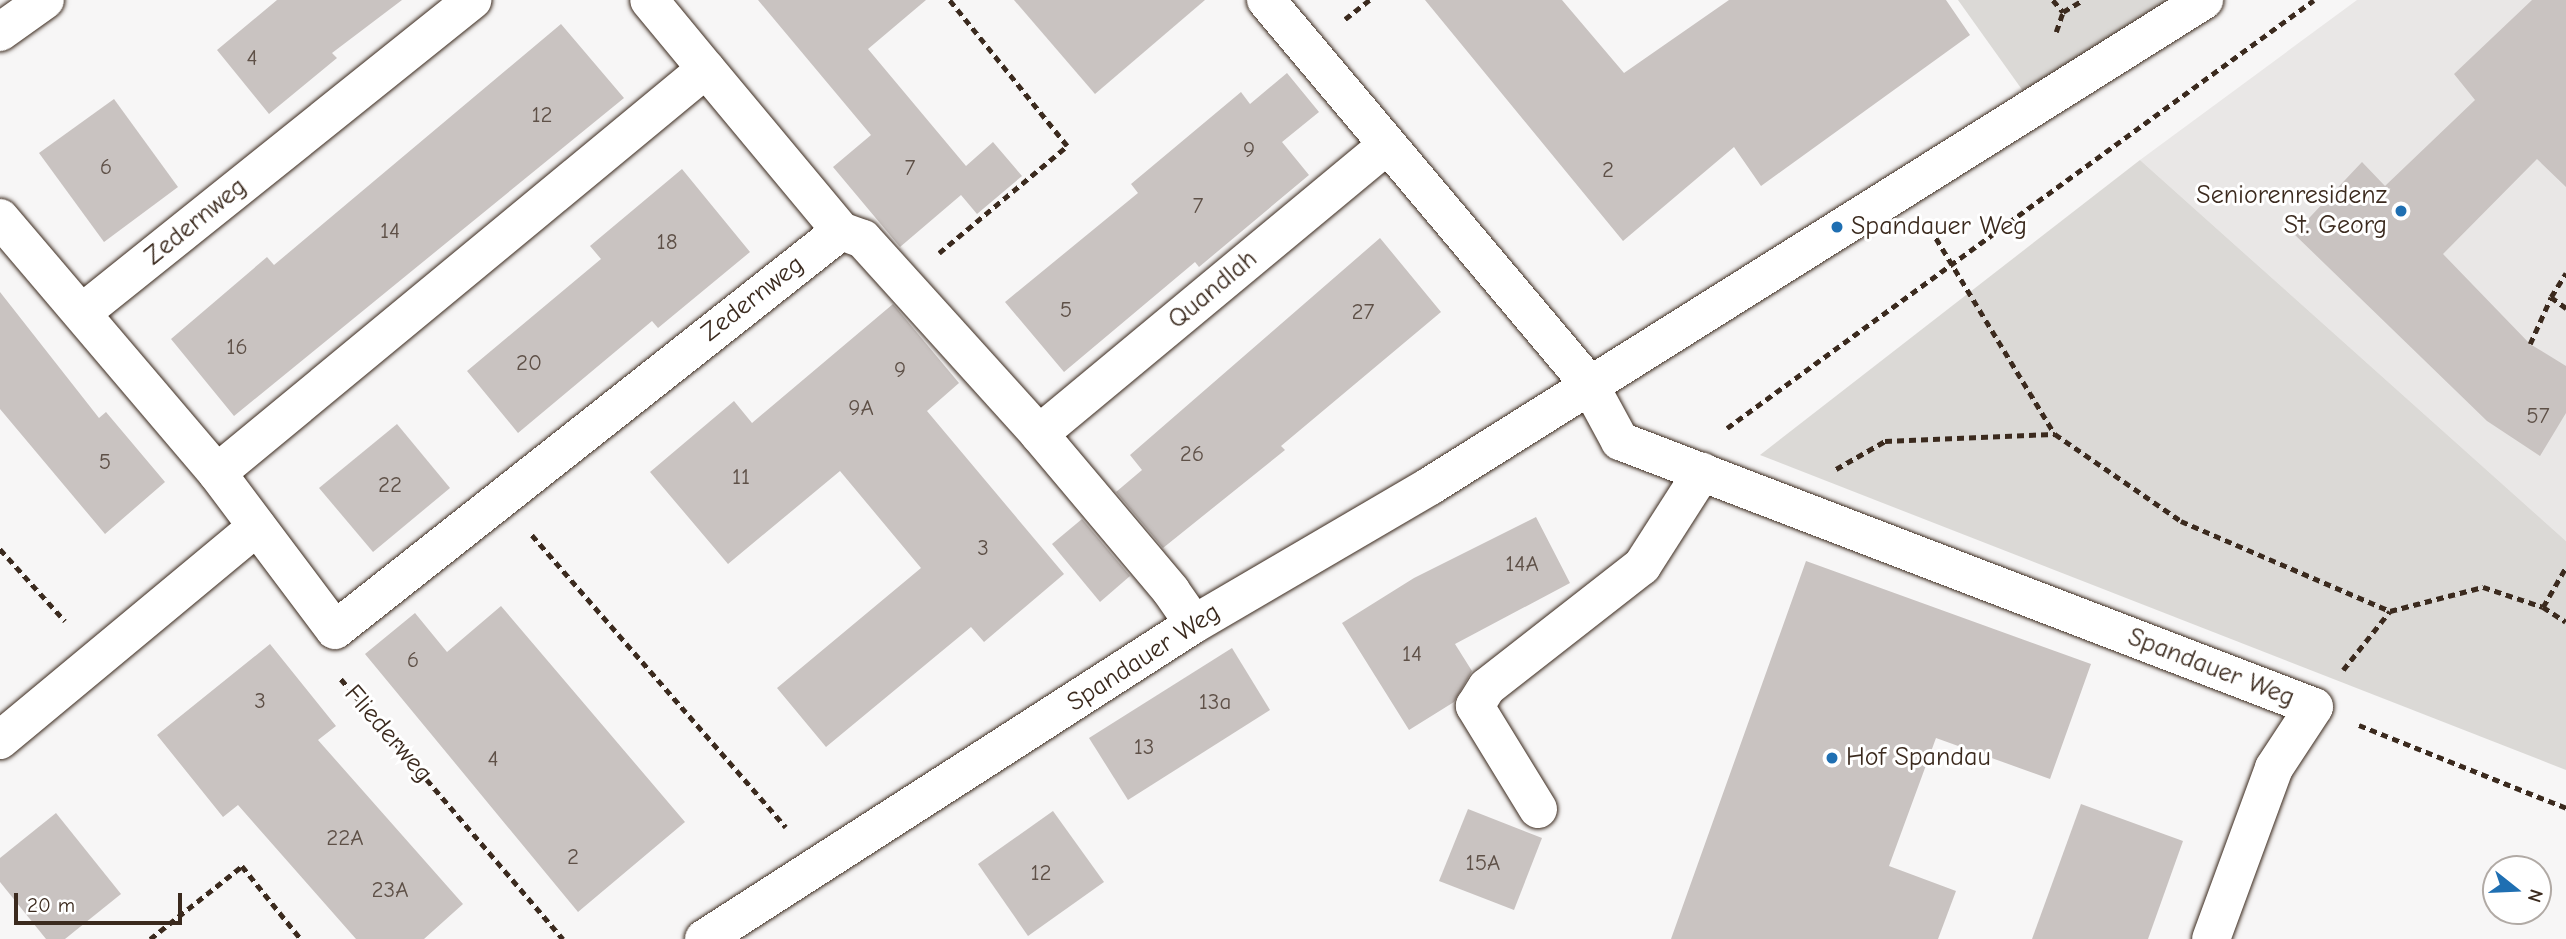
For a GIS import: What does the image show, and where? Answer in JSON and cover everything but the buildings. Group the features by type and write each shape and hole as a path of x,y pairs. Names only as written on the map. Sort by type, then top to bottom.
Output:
{"street":[{"path":"0,32 45,0"},
{"name":"Zedernweg","path":"83,312 472,0"},
{"path":"649,0 841,231 863,239 901,286 1040,434 1171,591 1194,624"},
{"path":"1266,0 1386,146 1589,384"},
{"name":"Spandauer Weg","path":"704,939 821,867 1194,624 1430,486 1903,186 2204,0"},
{"path":"217,473 706,69"},
{"name":"Quandlah","path":"1040,434 1386,146"},
{"path":"0,218 83,312 217,473 335,630"},
{"name":"Zedernweg","path":"335,630 499,497 841,231"},
{"name":"Spandauer Weg","path":"1589,384 1620,442 2314,707"},
{"path":"1538,809 1475,706 1487,687 1642,566 1690,468"},
{"path":"0,740 257,527"},
{"path":"2211,939 2274,768 2314,707"}],"path":[{"path":"901,286 1067,146 949,0"},
{"path":"2053,0 2063,12"},
{"path":"1690,468 1953,265 2314,0"},
{"path":"1903,186 2055,434 2181,521 2390,611"},
{"path":"2530,344 2551,297 2566,273"},
{"path":"2551,297 2566,308"},
{"path":"1779,502 1885,441 2055,434"},
{"path":"499,497 821,867"},
{"path":"0,549 98,658"},
{"path":"2543,607 2566,567"},
{"path":"2566,622 2543,607 2483,587 2390,611 2314,707 2566,808"},
{"name":"Fliederweg","path":"335,630 315,649 563,939"},
{"path":"150,939 242,866 301,939"}],"shaded area":[{"path":"1958,0 2173,0 2033,105"},
{"path":"2357,0 2566,0 2566,541 2140,160"},
{"path":"2140,160 2566,541 2566,770 1760,455"}],"place":[{"name":"Seniorenresidenz St. Georg","path":"2401,211"},
{"name":"Spandauer Weg","path":"1837,227"},
{"name":"Hof Spandau","path":"1832,758"}]}
